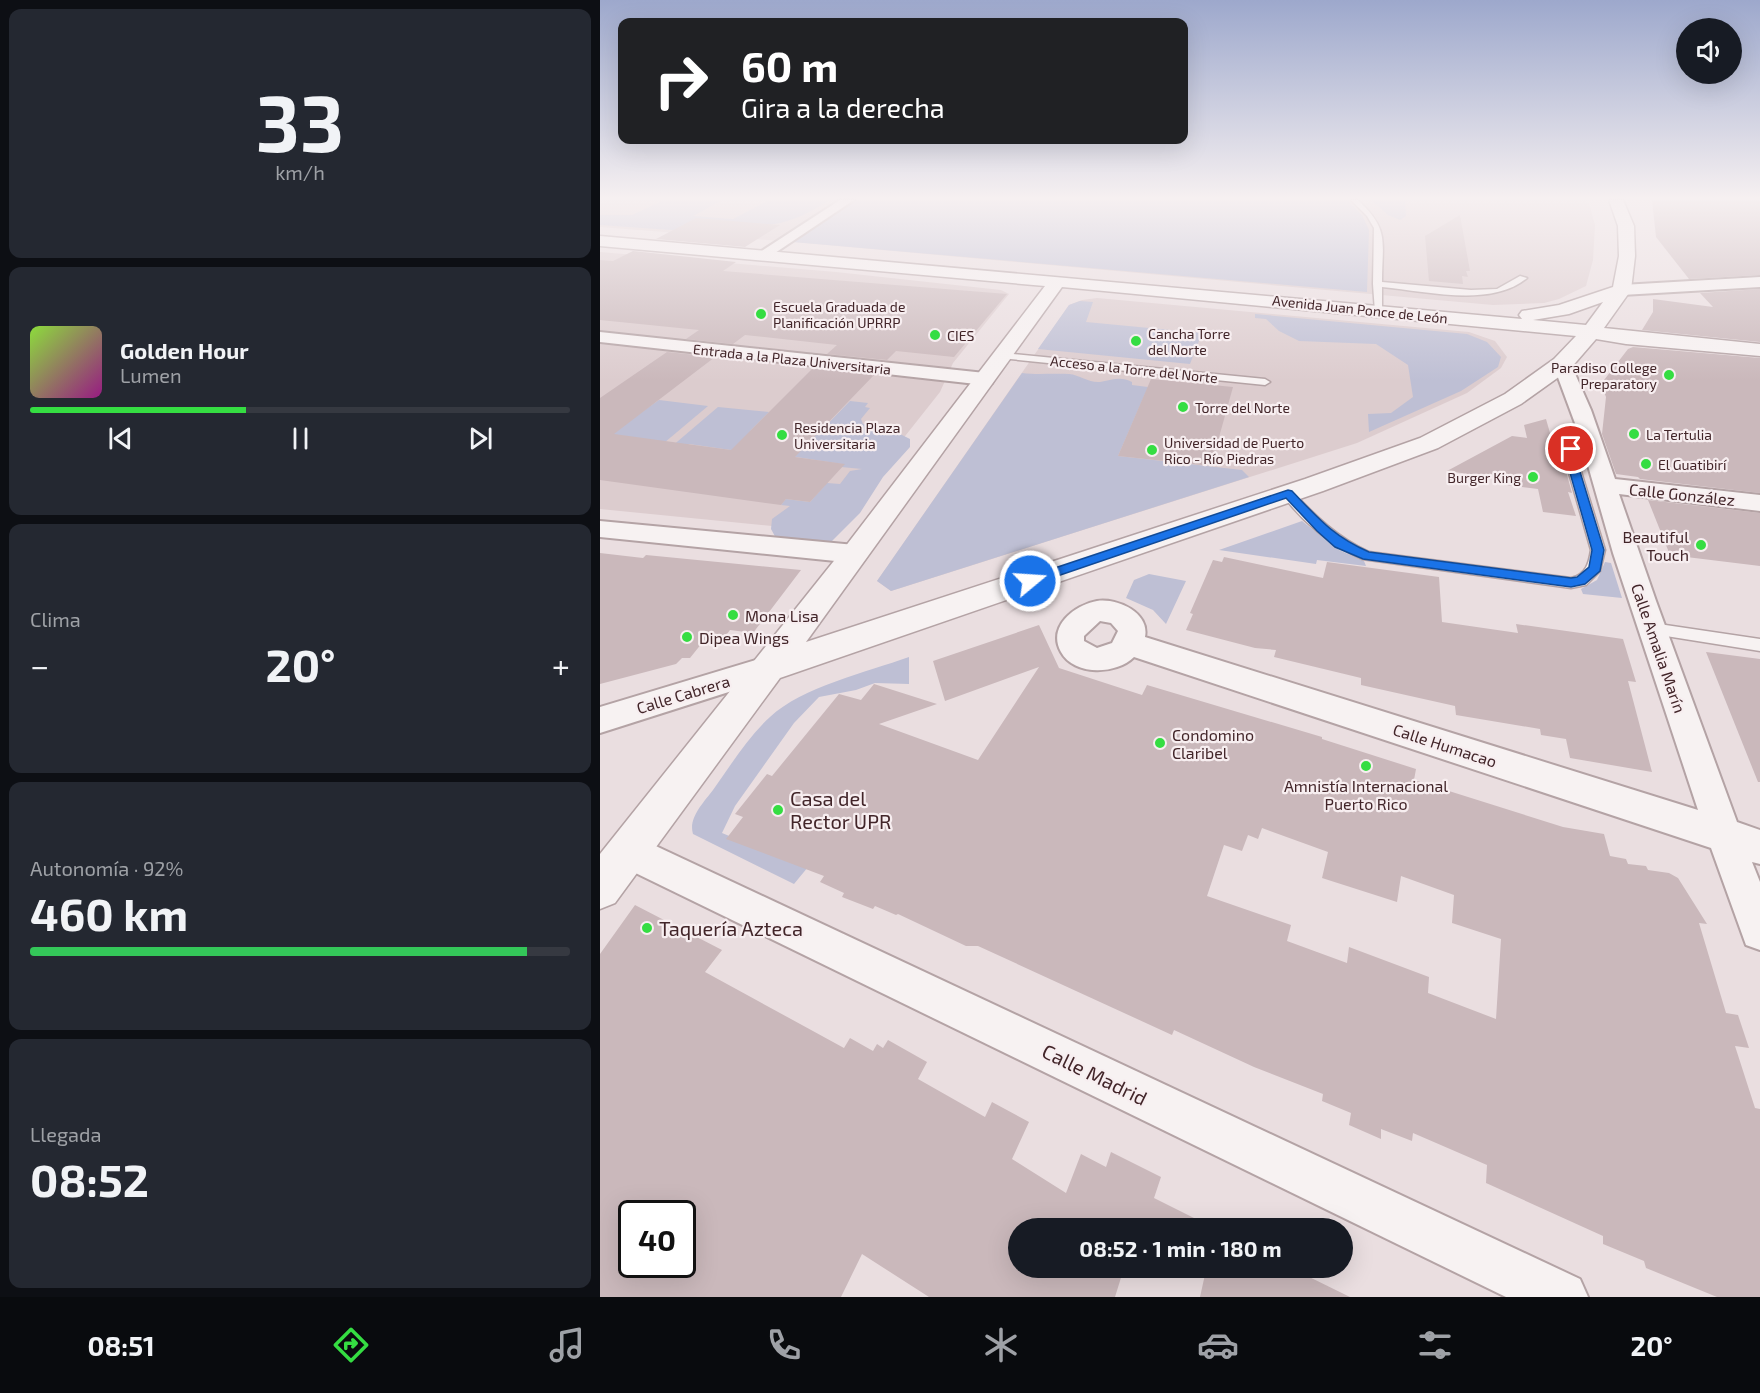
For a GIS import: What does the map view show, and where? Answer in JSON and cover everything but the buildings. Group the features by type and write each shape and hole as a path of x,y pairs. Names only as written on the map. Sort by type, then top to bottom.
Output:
{"street":[{"name":"Avenida Juan Ponce de León","path":"832,261 1378,310 1591,332 1626,338 1760,350"},
{"path":"765,669 1288,494 1429,443 1513,399 1562,364 1591,332 1622,290 1626,261"},
{"path":"600,888 855,554 1057,282"},
{"path":"1473,320 1547,314 1622,290 1760,282"},
{"name":"Entrada a la Plaza Universitaria","path":"600,337 985,379"},
{"name":"Calle Amalia Marín","path":"1562,364 1577,400 1723,835 1760,931"},
{"name":"Calle González","path":"1605,485 1760,503"},
{"path":"600,529 855,554"},
{"name":"Calle Humacao","path":"1130,644 1760,847"},
{"name":"Calle Cabrera","path":"600,720 765,669"},
{"name":"Calle Madrid","path":"628,851 1562,1297"}],"lane":[{"path":"1377,261 1378,310"},
{"path":"1377,284 1471,293 1499,291 1523,278"},
{"name":"Acceso a la Torre del Norte","path":"1003,356 1265,382"},
{"path":"1288,494 1340,544 1367,556 1571,583 1589,576 1597,561 1598,550 1569,452 1590,441"},
{"path":"1653,629 1760,645"}],"shaded area":[{"path":"600,261 701,261 836,272 1001,290 1009,294 953,363 940,392 833,527 823,531 600,509"},
{"path":"999,261 1593,261 1586,286 1559,299 1544,303 1493,305"},
{"path":"1006,261 1368,261 1367,292"},
{"name":"Universidad de Puerto Rico - Río Piedras","path":"1097,298 1469,332 1495,341 1507,357 1501,368 1467,393 1357,443 891,591 877,581 1069,305"},
{"name":"Cancha Torre del Norte","path":"1080,301 1093,302 1086,322 1202,333 1190,364 1038,349 1069,305"},
{"path":"1255,314 1467,334 1487,342 1501,357 1498,367 1461,391 1369,432 1368,414 1391,413 1413,397 1408,365 1376,344 1299,341 1279,331 1266,319 1255,318"},
{"path":"1022,373 1069,374 1096,382 1124,379 1132,382 1132,385 1148,387 1118,456 1242,470 1249,477 891,591 877,581"},
{"path":"659,400 708,406 658,448 602,440"},
{"path":"850,401 868,403 865,407 870,408 861,419 863,424 897,428 898,433 910,439 910,447 883,477 860,513 831,542 820,545 777,540 771,529 772,519 790,506 781,505 786,499 810,502 827,483 840,484 850,471 862,469 790,456 810,435 817,435"},
{"path":"718,407 769,412 751,430 738,451 689,444 677,455 664,453"},
{"path":"1302,521 1339,550 1364,561 1366,566 1317,560 1316,564 1219,550"},
{"path":"1605,562 1611,563 1622,598 1583,594 1581,589 1597,580"},
{"path":"1149,574 1186,581 1166,624 1153,610 1126,598 1134,580"},
{"path":"909,657 909,684 875,683 856,690 819,697 794,723 735,806 722,833 797,864 827,844 794,884 693,834 693,822 698,810 747,743 762,725 783,706 817,689"}],"place":[{"name":"Escuela Graduada de Planificación UPRRP","path":"761,314"},
{"name":"CIES","path":"935,335"},
{"name":"Cancha Torre del Norte","path":"1136,341"},
{"name":"Paradiso College Preparatory","path":"1669,375"},
{"name":"Torre del Norte","path":"1183,407"},
{"name":"La Tertulia","path":"1634,434"},
{"name":"Residencia Plaza Universitaria","path":"782,435"},
{"name":"Universidad de Puerto Rico - Río Piedras","path":"1152,450"},
{"name":"El Guatibirí","path":"1646,464"},
{"name":"Burger King","path":"1533,477"},
{"name":"Beautiful Touch","path":"1701,545"},
{"name":"Mona Lisa","path":"733,615"},
{"name":"Dipea Wings","path":"687,637"},
{"name":"Condomino Claribel","path":"1160,743"},
{"name":"Amnistía Internacional Puerto Rico","path":"1366,766"},
{"name":"Casa del Rector UPR","path":"778,810"},
{"name":"Taquería Azteca","path":"647,928"}],"route":[{"path":"1030,581 1288,494 1340,544 1367,556 1571,583 1581,581 1595,568 1598,550 1569,452 1571,449"}]}
